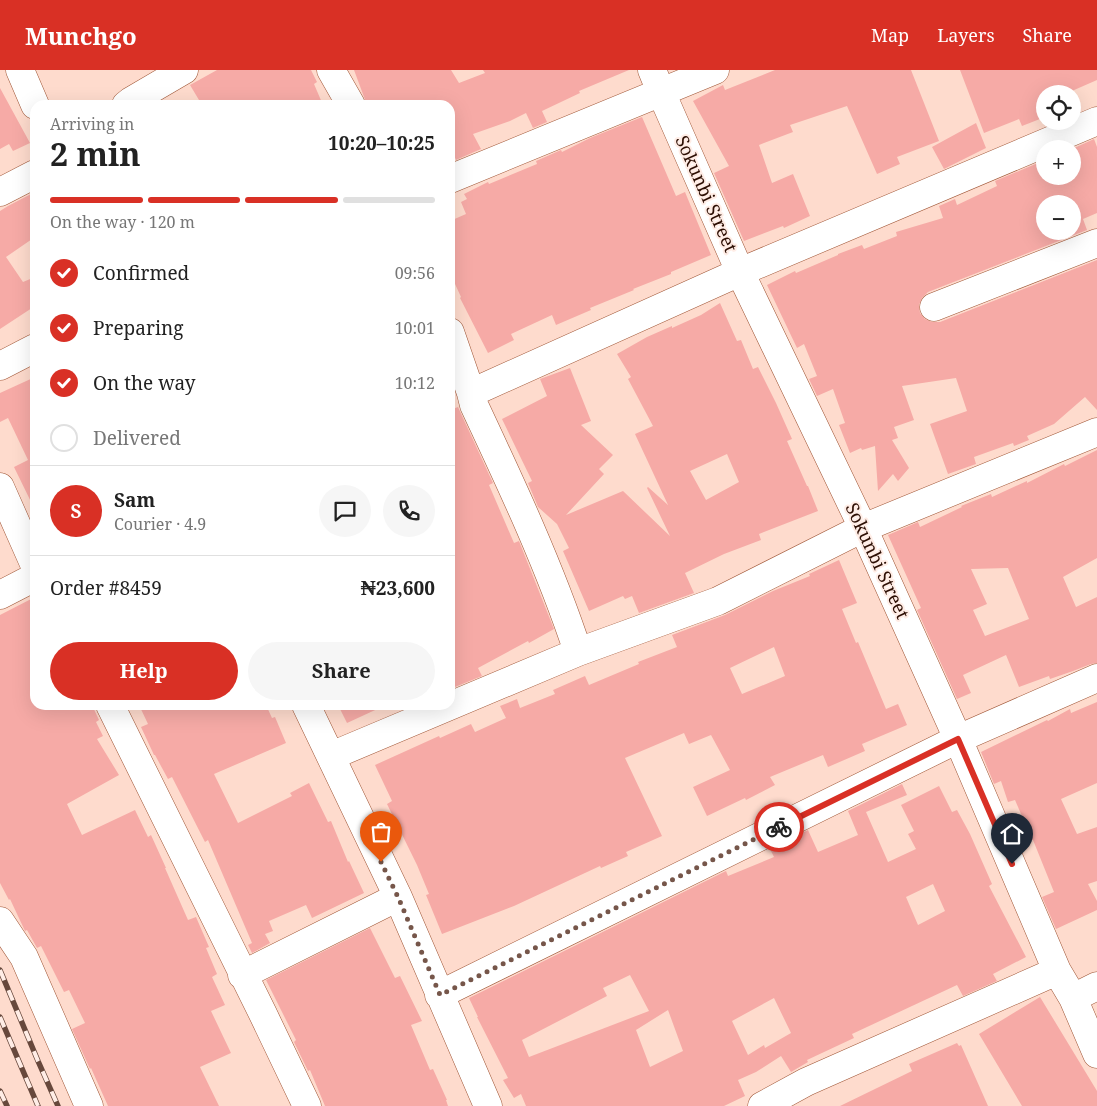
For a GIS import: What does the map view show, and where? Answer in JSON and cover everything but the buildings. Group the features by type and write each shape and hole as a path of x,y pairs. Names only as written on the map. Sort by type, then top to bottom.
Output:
{"street":[{"path":"20,70 34,100"},
{"path":"133,100 184,70"},
{"path":"331,70 348,100"},
{"path":"455,177 656,81 715,70"},
{"name":"Sokunbi Street","path":"656,81 740,272 863,528 958,739 1058,971 1073,998 1097,1054"},
{"path":"471,393 740,272 1097,121"},
{"path":"0,192 30,177"},
{"path":"934,307 1097,243"},
{"path":"455,347 474,405 520,504 578,652"},
{"path":"0,366 30,351"},
{"path":"455,704 578,652 718,601 863,528 1097,432"},
{"path":"0,487 30,555"},
{"path":"0,595 30,580"},
{"path":"440,995 958,739 1097,678"},
{"path":"112,710 242,975 263,1014 306,1106"},
{"path":"308,710 398,897 488,1106"},
{"path":"331,756 440,710"},
{"path":"242,975 398,897"},
{"path":"0,921 24,957 89,1106"},
{"path":"762,1106 806,1082 1058,971"},
{"path":"1073,998 1097,986"}],"railway":[{"path":"0,970 58,1106"},
{"path":"0,1017 38,1106"},
{"path":"0,1091 7,1106"}],"way so far":[{"path":"381,862 440,995 779,827"}],"route":[{"path":"779,827 958,739 1012,864"}]}
